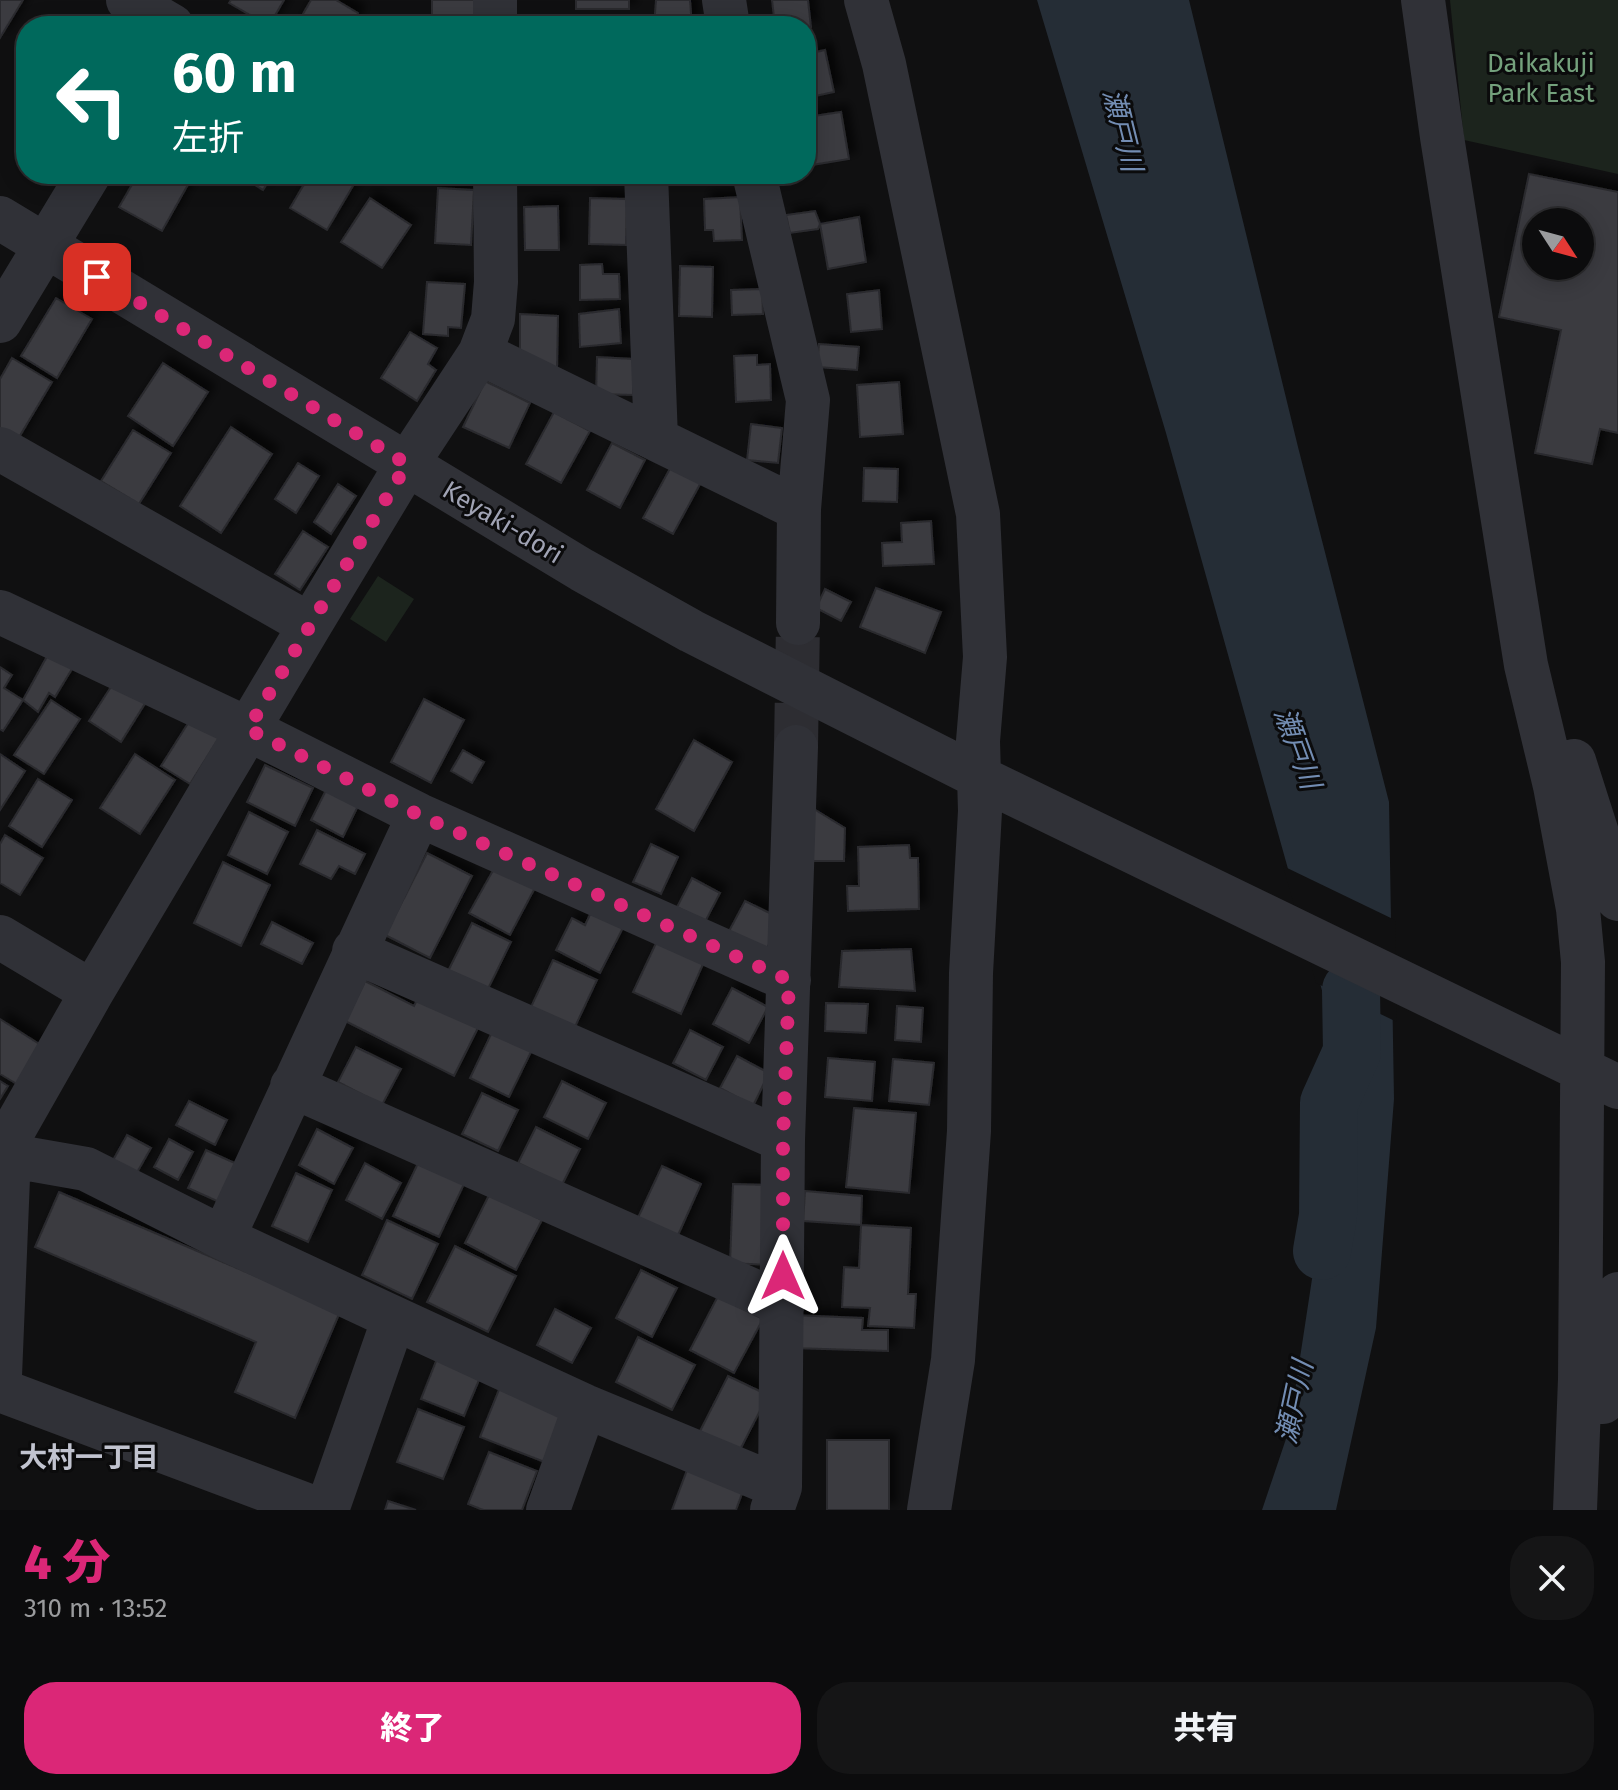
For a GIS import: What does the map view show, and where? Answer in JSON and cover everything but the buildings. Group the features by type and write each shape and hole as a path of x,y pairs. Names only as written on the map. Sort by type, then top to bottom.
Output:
{"street":[{"path":"128,0 155,16"},
{"path":"866,0 884,64 978,514 985,657 978,741 985,780 980,811 971,973 967,1161 953,1360 929,1510"},
{"path":"1423,0 1526,665 1555,786 1578,909 1590,1073 1576,1499"},
{"path":"0,321 83,184"},
{"path":"0,1376 4,1153 12,1133 310,625 407,464 480,353 493,319 496,282 495,184"},
{"path":"646,184 656,439"},
{"path":"756,184 808,400 799,509 798,623"},
{"name":"Keyaki-dori","path":"0,218 582,570 691,631 985,780 1590,1073"},
{"path":"480,353 799,509"},
{"path":"0,449 310,625"},
{"path":"0,612 248,729 419,815 789,980"},
{"path":"1538,715 1573,759 1618,899"},
{"path":"4,1153 86,1169 223,1238 776,1498 783,1304 783,1140 796,747"},
{"path":"223,1238 419,815"},
{"path":"0,937 92,992"},
{"path":"354,951 783,1140"},
{"path":"292,1086 783,1304"},
{"path":"1576,1499 1600,1428 1618,1294"},
{"path":"327,1510 394,1318"},
{"path":"0,1390 320,1510"},
{"path":"548,1510 585,1406"}],"green space":[{"name":"Daikakuji Park East","path":"1450,0 1618,0 1618,174 1464,140"},
{"path":"378,576 414,599 386,642 350,619"}],"water":[{"path":"1037,0 1189,0 1389,802 1394,1099 1376,1328 1336,1510 1262,1510 1289,1430 1344,1069 1166,433"}],"pier":[{"path":"1283,866 1395,920 1397,1022 1316,983"}],"waterway":[{"name":"瀬戸川","path":"1322,1251 1328,1216 1329,1103 1352,1052 1351,990"}],"tunnel":[{"path":"796,747 798,623"}],"district":[{"name":"大村一丁目","path":"89,1457"}],"route":[{"path":"97,277 407,464 248,729 419,815 789,980 783,1140 783,1276"}]}
